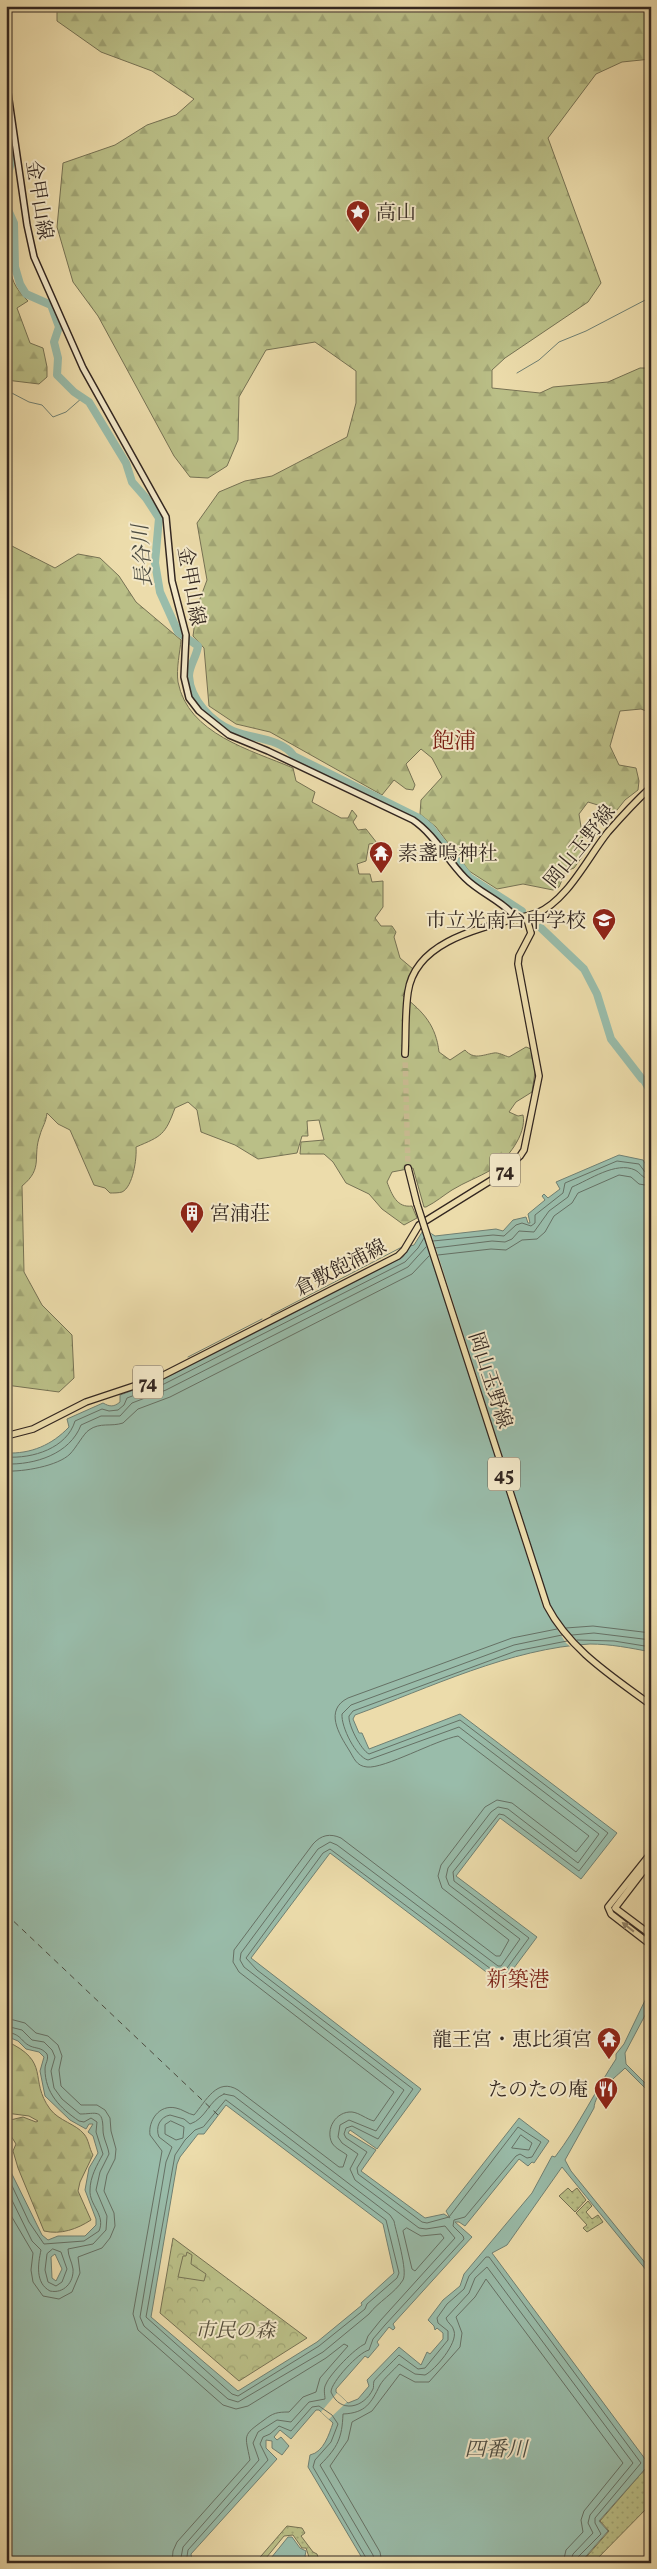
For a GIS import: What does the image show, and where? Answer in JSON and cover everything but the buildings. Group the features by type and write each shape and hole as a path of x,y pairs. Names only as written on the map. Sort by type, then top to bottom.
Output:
{"main road":[{"name":"金甲山線","path":"6,80 27,225 34,257 83,368 166,517 172,581 186,638 185,686 189,698 199,711 229,735 268,750 413,820 425,830 464,878 508,910 517,919"},
{"name":"岡山玉野線","path":"405,1054 408,992 416,971 425,957 439,946 456,938 543,911 556,901 608,832 651,787"},
{"name":"倉敷飽浦線","path":"6,1436 34,1429 92,1400 158,1378 398,1256 404,1250 419,1225 498,1176 515,1162 524,1150 539,1076 518,964 519,956 531,933 526,916"},
{"name":"岡山玉野線","path":"408,1168 417,1204 547,1606 575,1646 651,1706"},
{"path":"651,1853 608,1907 611,1914 651,1945"},
{"path":"651,1861 615,1908 651,1935"}],"green space":[{"path":"57,6 651,6 651,59 622,62 596,74 548,138 601,283 588,302 505,358 492,370 492,388 540,393 553,387 608,382 640,368 651,368 651,713 641,709 620,711 610,746 619,765 636,768 639,781 638,790 625,800 613,815 609,815 601,806 588,802 579,814 585,853 574,868 566,871 559,887 553,890 523,884 497,889 469,871 436,827 420,814 421,800 442,777 432,758 421,749 406,764 415,785 413,790 406,789 394,780 382,795 270,732 236,724 209,706 204,648 193,636 197,607 207,580 197,523 219,492 245,481 272,476 347,437 356,403 356,371 315,342 266,350 239,397 238,440 227,466 208,478 190,477 174,456 98,316 73,282 57,227 63,163 115,145 147,125 176,115 194,99 152,71 101,52 57,21"},
{"path":"6,226 11,274 19,292 28,301 17,308 30,343 43,348 47,367 47,377 39,384 6,380"},
{"path":"6,543 55,568 78,554 100,558 119,576 136,602 181,640 178,682 184,700 194,715 224,738 293,768 296,781 315,792 312,802 341,818 348,818 352,810 357,816 353,822 358,830 366,829 377,843 369,844 366,861 357,864 359,874 370,874 372,882 383,881 383,907 375,918 381,926 392,926 396,932 394,937 400,958 413,969 403,996 428,1020 435,1035 439,1052 450,1060 465,1050 475,1056 496,1053 509,1057 526,1047 531,1049 535,1072 532,1092 516,1102 509,1112 518,1116 523,1115 522,1130 519,1138 515,1146 497,1166 457,1187 426,1207 424,1207 413,1168 392,1172 387,1182 393,1196 402,1205 412,1206 417,1218 404,1225 382,1209 369,1194 346,1183 333,1162 324,1154 300,1154 301,1142 324,1140 319,1120 307,1121 308,1136 302,1136 297,1153 258,1159 235,1145 201,1132 197,1110 188,1102 175,1108 162,1134 136,1147 135,1165 129,1184 122,1192 110,1193 105,1188 94,1185 70,1130 58,1124 47,1113 38,1143 33,1174 22,1186 24,1272 42,1305 72,1335 74,1378 59,1392 6,1385"},
{"path":"6,2041 29,2056 37,2072 40,2089 50,2109 58,2117 84,2134 93,2155 80,2182 78,2191 91,2220 63,2232 44,2231 18,2168 13,2151 16,2144 11,2136 6,2137 6,2121 23,2117 38,2121 29,2116 6,2113"},
{"path":"568,2188 572,2192 577,2188 586,2200 575,2212 559,2196"},
{"path":"588,2201 592,2206 586,2212 592,2219 598,2215 603,2222 587,2232 583,2228 587,2225 576,2213"},
{"name":"市民の森","path":"173,2238 307,2338 239,2381 160,2313"},
{"path":"187,2252 192,2255 191,2264 206,2274 204,2281 178,2277 183,2256 186,2256"},
{"path":"645,2469 651,2477 651,2504 593,2563 581,2563 609,2531 600,2521"},
{"path":"287,2526 302,2528 305,2533 301,2536 313,2552 317,2554 320,2563 311,2563 306,2548 302,2548 293,2535 284,2536 262,2563 255,2563"}],"water":[{"name":"四番川","path":"619,1155 643,1160 648,1168 651,1167 651,1652 613,1645 590,1644 530,1653 500,1661 441,1682 355,1715 353,1719 369,1749 460,1714 617,1833 581,1879 500,1818 456,1876 537,1937 502,1984 330,1853 251,1958 421,2089 377,2149 350,2130 348,2133 376,2150 361,2171 425,2218 444,2214 450,2218 446,2211 519,2118 549,2141 534,2163 532,2162 528,2166 519,2159 465,2226 455,2222 472,2237 393,2324 395,2328 393,2330 389,2327 377,2342 379,2345 368,2358 365,2356 336,2389 336,2392 348,2403 358,2399 369,2386 367,2380 399,2347 421,2365 427,2352 430,2354 443,2339 443,2333 437,2328 435,2330 428,2320 443,2300 460,2286 464,2274 532,2193 552,2156 555,2157 580,2120 616,2059 616,2054 624,2044 651,1988 651,2004 625,2053 626,2064 651,2089 651,2094 625,2068 609,2082 597,2097 594,2108 565,2160 571,2171 651,2270 651,2276 562,2167 507,2245 492,2253 651,2467 651,2476 645,2469 599,2521 608,2531 580,2563 365,2563 308,2467 310,2455 322,2446 328,2437 333,2423 319,2410 316,2410 291,2439 280,2430 274,2437 277,2440 281,2437 289,2446 282,2455 272,2448 272,2441 266,2440 266,2448 277,2459 191,2554 192,2560 189,2563 6,2563 6,2162 42,2235 48,2240 58,2236 85,2236 96,2225 96,2219 85,2190 89,2168 98,2153 93,2136 88,2132 93,2124 89,2124 86,2129 70,2120 45,2096 40,2071 44,2057 39,2052 26,2049 18,2041 6,2036 6,1453 24,1452 40,1447 56,1439 69,1427 67,1419 103,1403 114,1406 120,1402 120,1395 161,1380 403,1257 410,1246 414,1245 424,1229 435,1236 496,1229 503,1231 513,1220 526,1217 528,1223 530,1223 528,1214 545,1200 542,1196 544,1194 548,1198 560,1189 556,1182","holes":["226,2105 383,2224 394,2273 361,2303 362,2305 317,2342 238,2391 151,2317 177,2164 180,2157 198,2134 204,2134","55,2254 62,2269 56,2281 52,2278 51,2257"]},
{"path":"288,2537 292,2537 300,2548 306,2551 305,2556 309,2563 267,2563"}],"pier":[{"path":"422,1227 429,1227 550,1604 562,1624 583,1648 572,1648 566,1643 543,1607"},
{"path":"337,2393 347,2402 329,2419 321,2412"}],"waterway":[{"name":"長谷川","path":"6,119 13,155 6,181"},
{"name":"長谷川","path":"6,187 6,199"},
{"name":"長谷川","path":"6,205 14,223 15,267 20,284 26,294 51,305 59,327 54,342 58,358 57,375 74,392 89,402 126,463 132,482 146,498 159,518 155,563 160,592 178,632 198,646 189,676 190,685 198,702 210,716 225,727 241,734 274,742 294,756 419,818 430,827 469,877 522,911"},
{"path":"517,373 539,360 559,342 586,331 651,297"},
{"path":"6,390 29,402 42,405 53,417 66,412 82,398"},
{"name":"長谷川","path":"541,928 584,969 597,994 611,1039 642,1079"},
{"name":"長谷川","path":"645,1082 651,1092"},
{"path":"271,1315 402,1247"},
{"path":"188,1357 262,1319"}],"ferry route":[{"path":"6,1914 218,2115"}],"tunnel":[{"path":"405,1054 408,1168"}],"place":[{"name":"高山","path":"358,233"},
{"name":"素盞嗚神社","path":"381,874"},
{"name":"市立光南台中学校","path":"604,941"},
{"name":"宮浦荘","path":"192,1234"},
{"name":"龍王宮・恵比須宮","path":"609,2060"},
{"name":"たのたの庵","path":"606,2110"}],"district":[{"name":"飽浦","path":"454,740"},
{"name":"新築港","path":"518,1979"}]}
